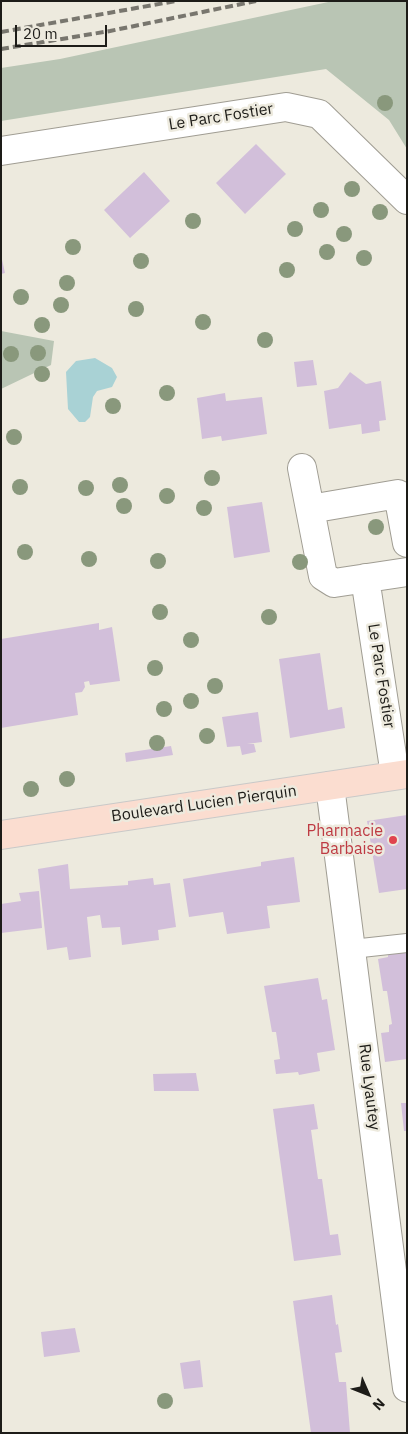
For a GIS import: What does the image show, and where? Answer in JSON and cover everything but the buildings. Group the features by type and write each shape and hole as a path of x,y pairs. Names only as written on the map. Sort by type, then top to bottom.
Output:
{"main road":[{"name":"Boulevard Lucien Pierquin","path":"1,835 401,774"}],"street":[{"name":"Le Parc Fostier","path":"1,151 286,107 319,114 407,200"},
{"path":"302,468 323,576 334,583 407,572"},
{"path":"310,509 398,494 407,543"},
{"name":"Le Parc Fostier","path":"366,578 401,774"},
{"name":"Rue Lyautey","path":"330,786 407,1388"}],"lane":[{"path":"352,949 407,943"}],"green space":[{"path":"333,1 407,1 407,149 389,120 326,69 1,121 1,68 60,59"},
{"path":"1,331 54,341 51,365 1,389"}],"water":[{"path":"95,358 112,368 117,377 112,387 97,391 93,397 90,417 85,422 79,422 68,409 66,372 76,361"}],"railway":[{"path":"1,32 176,1"},
{"path":"1,49 110,31 256,1"}],"place":[{"name":"Pharmacie Barbaise","path":"393,840"}]}
